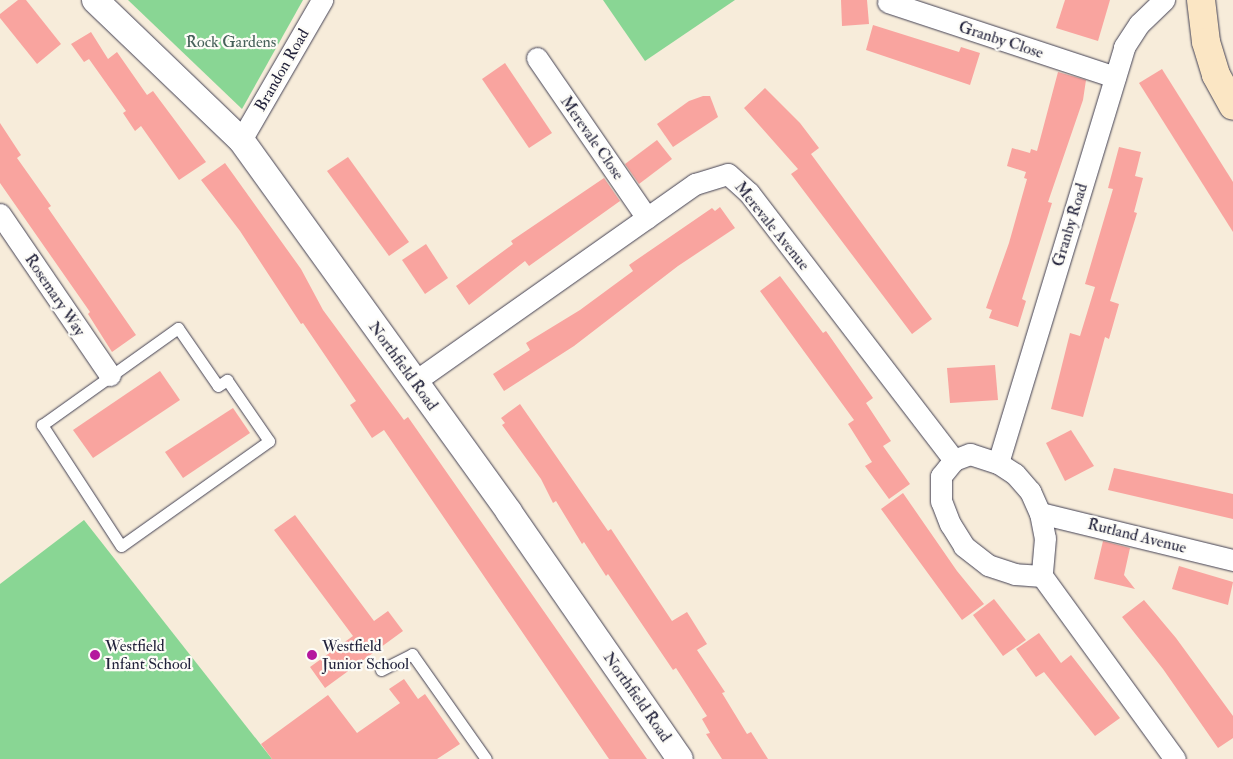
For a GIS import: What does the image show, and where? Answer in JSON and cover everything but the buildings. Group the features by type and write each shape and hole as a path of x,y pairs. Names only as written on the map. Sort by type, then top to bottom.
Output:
{"main road":[{"path":"1201,0 1206,42 1216,75 1233,106"}],"street":[{"name":"Northfield Road","path":"95,0 241,140 509,512 680,759"},
{"name":"Brandon Road","path":"241,140 322,0"},
{"name":"Granby Road","path":"998,462 1124,47 1139,24 1164,0"},
{"name":"Granby Close","path":"888,2 1115,77"},
{"name":"Merevale Close","path":"537,58 647,218"},
{"name":"Merevale Avenue","path":"414,382 695,184 728,174 749,193 954,460"},
{"name":"Rosemary Way","path":"0,214 110,375"},
{"path":"1042,576 1015,574 988,565 964,546 950,524 941,501 941,476 954,460 970,454 998,462 1015,474 1030,491 1040,513 1046,538 1042,576 1175,759"},
{"name":"Rutland Avenue","path":"1040,513 1233,560"}],"lane":[{"path":"178,328 218,386 228,380 269,440 121,546 42,425 110,375 178,328"},
{"path":"381,670 412,654 486,759"}],"green space":[{"name":"Rock Gardens","path":"128,0 303,0 242,109"},
{"path":"603,0 735,0 645,61"},
{"name":"Westfield Infant School","path":"84,520 272,759 0,759 0,584"}],"place":[{"name":"Westfield Infant School","path":"95,655"},
{"name":"Westfield Junior School","path":"312,655"}]}
